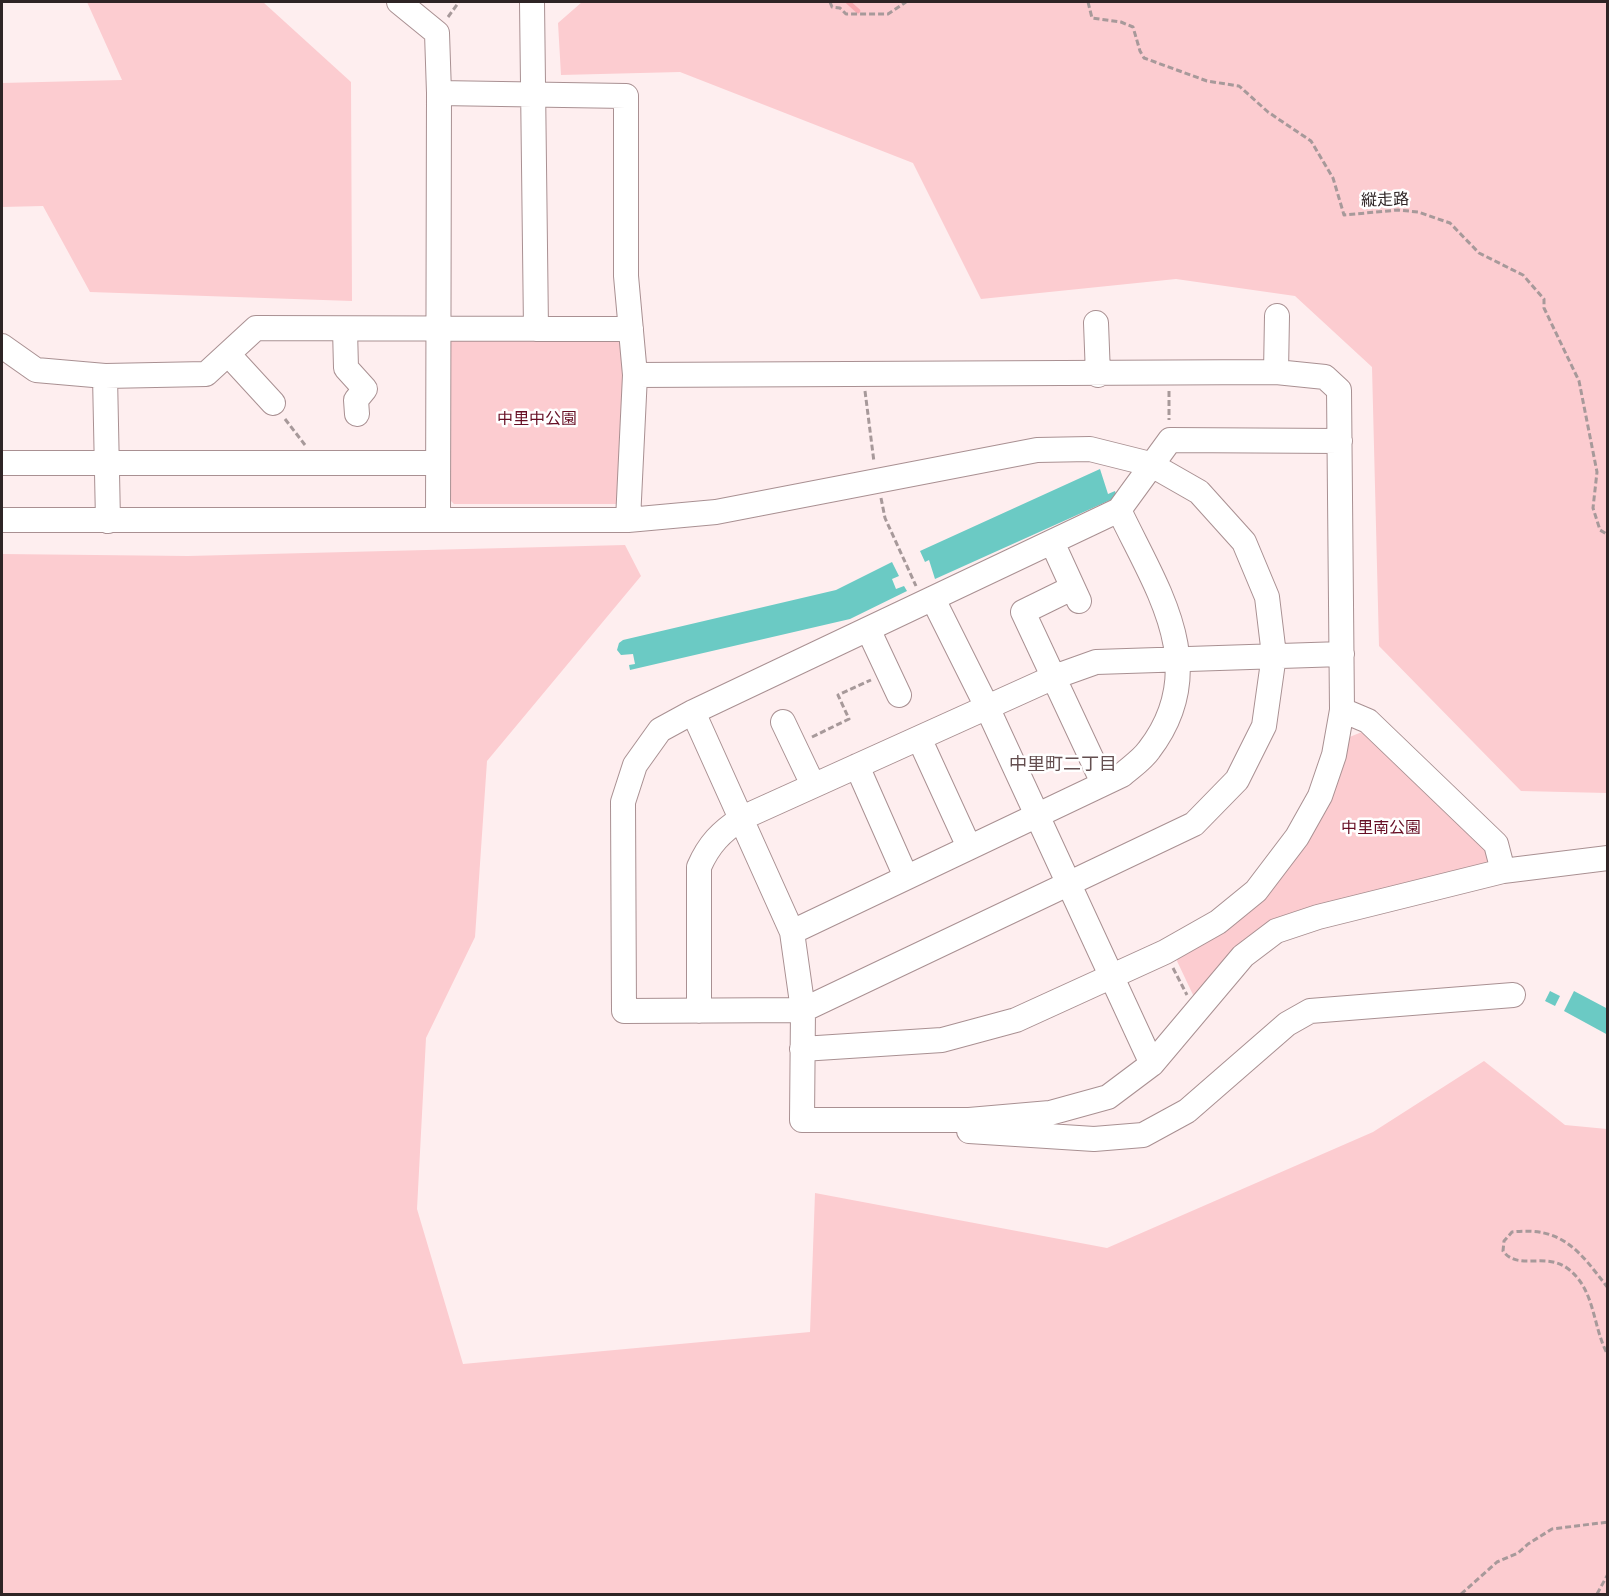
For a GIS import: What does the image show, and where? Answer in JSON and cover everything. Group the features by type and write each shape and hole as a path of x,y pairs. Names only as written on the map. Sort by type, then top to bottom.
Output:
{"street":[{"path":"399,2 437,33 439,93 438,519"},
{"path":"532,2 536,329"},
{"path":"439,93 626,96 626,276 635,375 628,520"},
{"path":"1276,372 1277,316"},
{"path":"1096,323 1098,375"},
{"path":"2,346 36,370 105,376 206,374 256,328 631,329"},
{"path":"345,329 346,368 365,389 356,400 357,414"},
{"path":"228,354 273,403"},
{"path":"635,375 1169,375 1276,372 1325,377 1340,390 1342,710 1334,755 1320,796 1297,837 1256,891 1218,922 1165,952 1016,1020 942,1040 802,1048"},
{"path":"105,376 108,521"},
{"path":"2,520 628,520 716,512 1037,450 1090,450 1150,464 1199,492 1244,542 1268,597 1274,655 1264,726 1237,780 1194,824 803,1010 624,1011 623,802 635,765 660,730 693,712 1119,510 1140,483 1150,464 1170,440 1340,441"},
{"path":"2,463 438,463"},
{"path":"792,932 1122,775 1149,752 1168,719 1180,659 1172,622 1119,510"},
{"path":"1052,542 1075,594 1023,612 1103,783"},
{"path":"933,599 987,707 1152,1064"},
{"path":"868,629 899,695"},
{"path":"699,1011 699,867 709,846 722,831 742,818 1054,677 1096,662 1342,654"},
{"path":"1342,710 1368,721 1496,844 1503,871"},
{"path":"693,712 792,932 803,1010 802,1120 969,1120 1050,1113 1108,1097 1152,1064 1243,956 1276,931 1318,917 1503,871 1608,858"},
{"path":"783,722 813,786"},
{"path":"919,738 969,847"},
{"path":"857,766 906,877"},
{"path":"969,1120 969,1132 1094,1139 1143,1135 1187,1111 1287,1024 1310,1011 1513,995"}],"path":[{"path":"830,2 832,7 840,8 846,14 888,14 906,2"},
{"name":"縦走路","path":"1088,2 1092,18 1121,22 1133,27 1144,58 1207,81 1239,86 1268,112 1311,141 1333,178 1344,214 1398,210 1418,212 1440,219 1450,223 1479,253 1523,275 1544,298 1545,309 1579,381 1597,472 1593,508 1600,530 1608,535"},
{"path":"1169,375 1170,440"},
{"path":"273,403 319,462"},
{"path":"794,745 849,719 838,694 888,673"},
{"path":"1165,952 1195,1012"},
{"path":"1608,1288 1580,1251 1568,1242 1527,1230 1512,1232 1504,1241 1503,1251 1509,1259 1518,1262 1539,1258 1554,1260 1569,1269 1587,1296 1608,1355"},
{"path":"1461,1594 1497,1562 1518,1553 1552,1529 1608,1522"},
{"path":"1597,1594 1608,1574"}],"green space":[{"path":"87,2 263,2 351,82 352,301 90,292 43,206 2,207 2,83 122,80"},
{"path":"582,2 1607,2 1607,793 1521,791 1379,646 1372,367 1295,296 1176,279 981,299 913,163 680,72 561,75 558,23"},
{"name":"中里中公園","path":"619,336 627,343 624,504 454,504 448,498 447,345 456,338"},
{"path":"625,545 641,576 487,761 475,937 426,1038 417,1209 463,1364 810,1332 815,1193 1107,1248 1373,1132 1484,1061 1565,1125 1607,1129 1607,1594 2,1594 2,554 188,556"},
{"name":"中里南公園","path":"1367,730 1488,845 1490,865 1318,908 1195,999 1177,961 1180,952 1262,895 1342,740"}],"building":[{"path":"1100,469 1108,494 1115,491 1117,497 935,579 929,560 925,562 920,551"},
{"path":"892,562 899,576 892,579 896,589 904,586 907,591 850,619 630,670 629,665 635,664 633,654 621,655 617,650 619,643 623,640 836,590"},
{"path":"1550,991 1560,996 1555,1006 1545,1001"},
{"path":"1574,991 1608,1009 1608,1035 1564,1011"}],"waterway":[{"path":"848,2 858,11"}],"district":[{"name":"中里町二丁目","path":"1063,765"}]}
